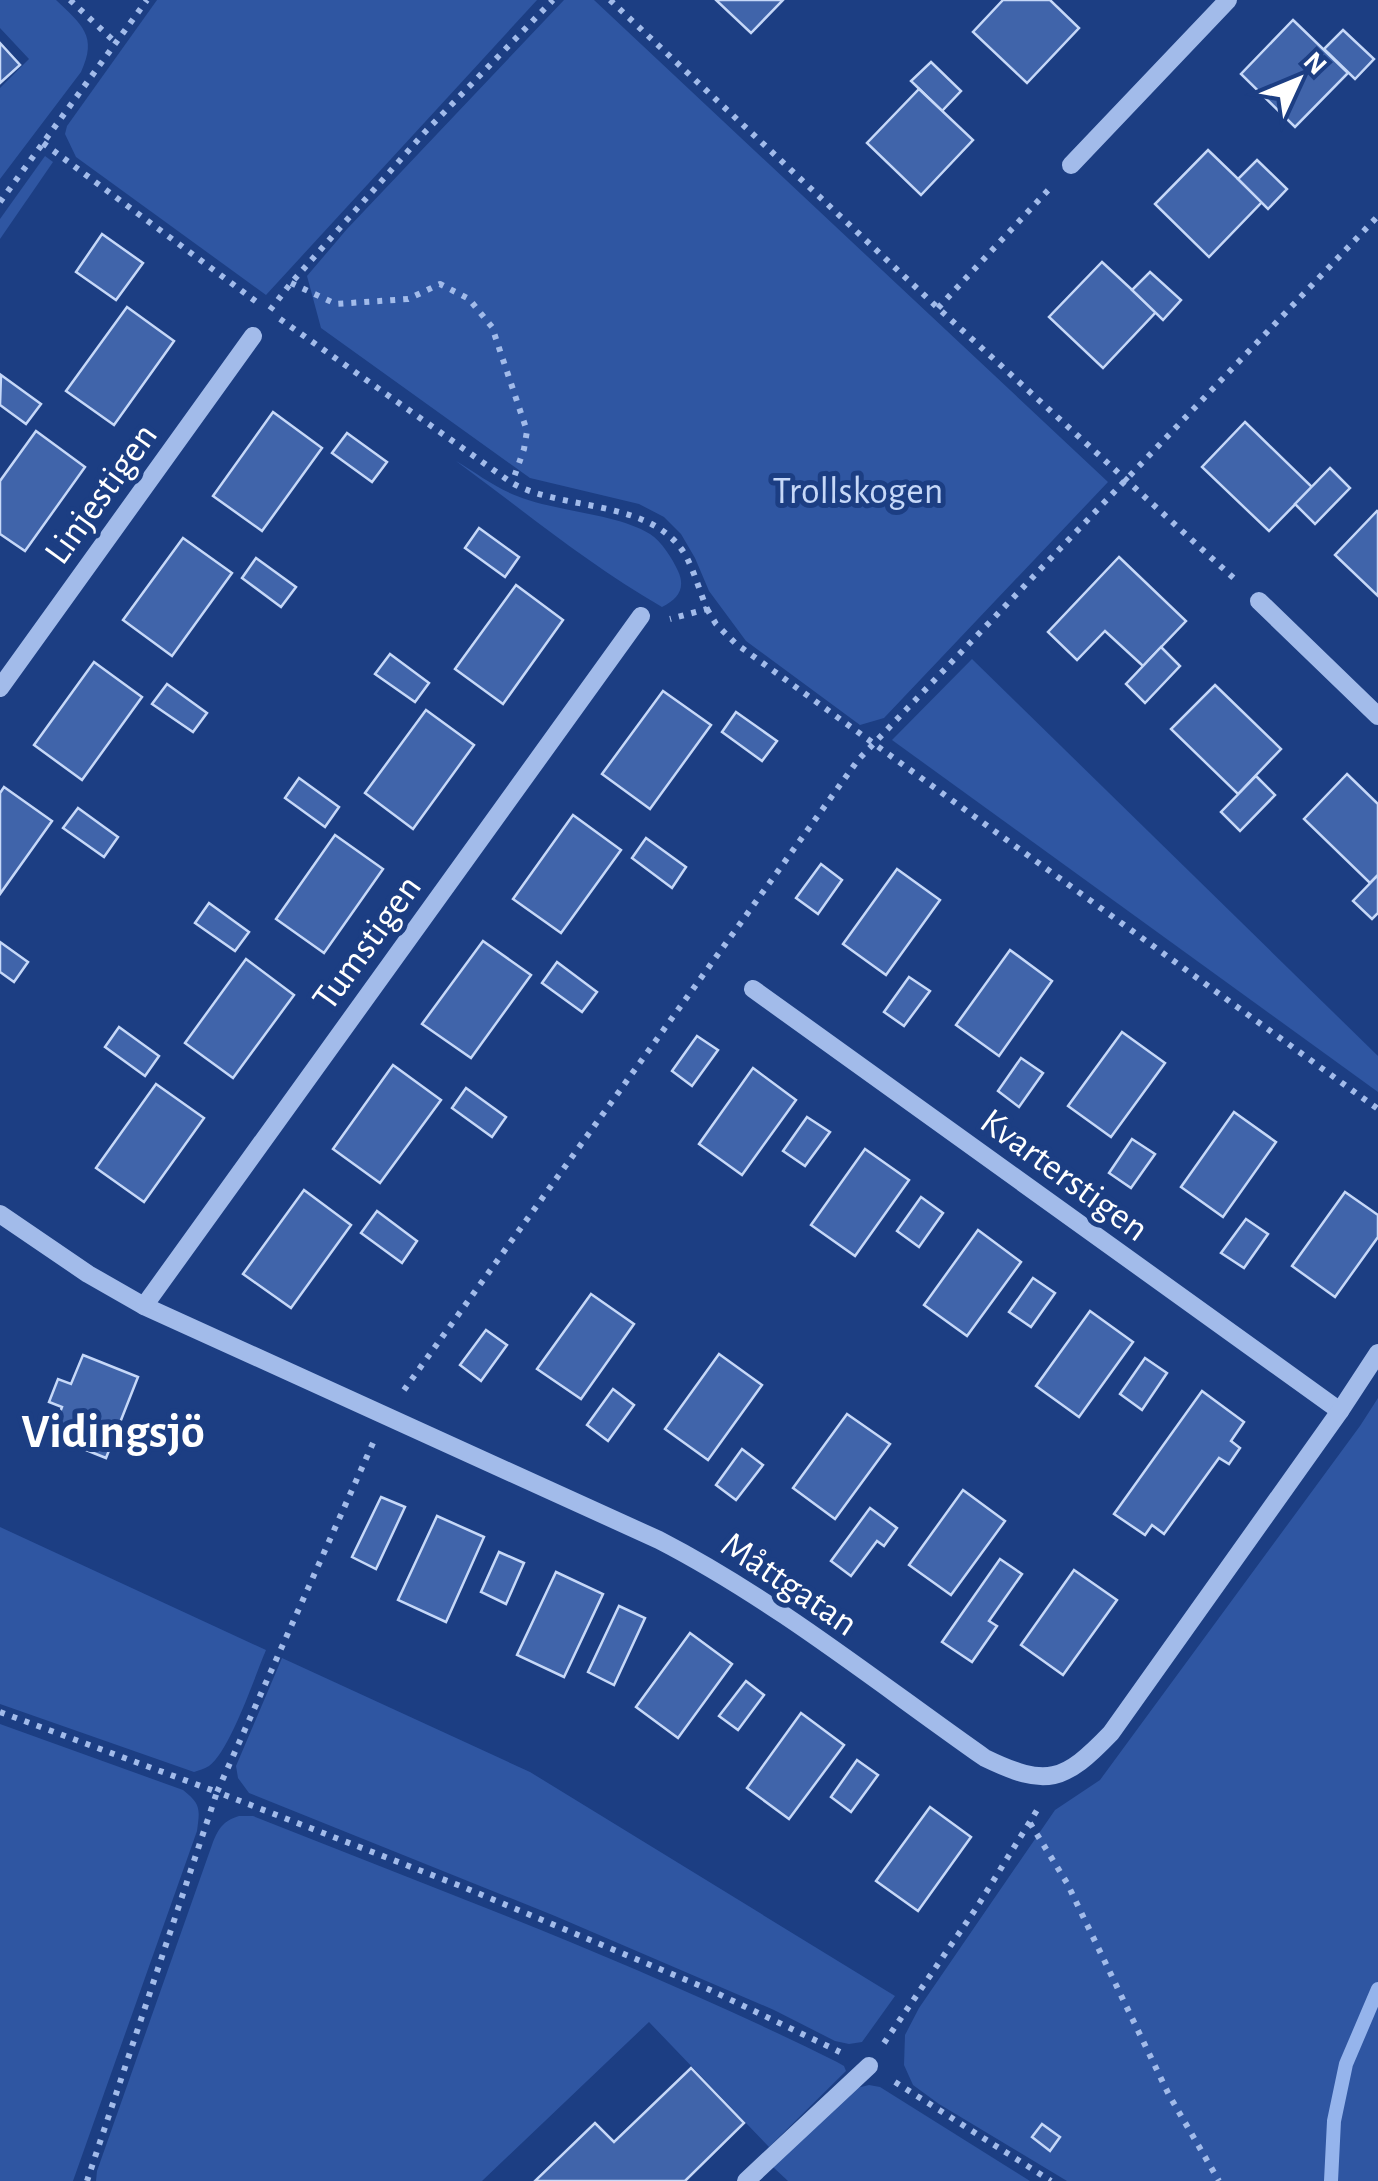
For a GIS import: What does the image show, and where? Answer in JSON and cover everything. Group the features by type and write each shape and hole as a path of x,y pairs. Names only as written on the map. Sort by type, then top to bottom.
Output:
{"street":[{"path":"1071,165 1228,0"},
{"name":"Linjestigen","path":"0,688 253,336"},
{"path":"1259,601 1378,716"},
{"name":"Tumstigen","path":"144,1306 642,616"},
{"name":"Kvarterstigen","path":"752,989 1340,1411"},
{"name":"Måttgatan","path":"0,1214 88,1274 144,1306 659,1540 708,1566 985,1758 1016,1773 1034,1777 1057,1775"},
{"path":"1057,1775 1075,1768 1111,1732 1378,1353"},
{"path":"746,2181 869,2066"}],"path":[{"path":"70,0 114,42"},
{"path":"0,202 146,0"},
{"path":"269,311 425,132 553,0"},
{"path":"610,0 1125,482 1259,601"},
{"path":"42,143 269,311 512,483 528,492 622,513 664,532 686,554 706,609 735,643 1378,1109"},
{"path":"938,308 1071,165"},
{"path":"88,2181 217,1792 385,1416 847,775 1378,216"},
{"path":"291,282 336,304 408,299 440,284 469,300 492,328 527,431 512,483"},
{"path":"642,616 657,621 706,609"},
{"path":"0,1712 463,1887 708,1989 869,2066 1050,2181"},
{"path":"869,2066 977,1907 1057,1775"},
{"path":"1030,1823 1067,1883 1169,2095 1219,2181"}],"green space":[{"path":"0,0 56,0 80,24 88,49 81,72 0,179 0,88 29,59 0,28"},
{"path":"157,0 537,0 266,295 76,157 65,134"},
{"name":"Trollskogen","path":"564,0 594,0 1108,482 884,718 860,725 746,641 709,591 681,534 664,517 639,504 530,478 321,328 307,276"},
{"path":"45,156 53,162 0,239 0,219"},
{"path":"456,461 517,496 620,521 650,534 676,566 681,583 679,592 662,607 583,556"},
{"path":"972,659 1378,1056 1378,1092 892,740"},
{"path":"1378,1398 1378,2181 1067,2181 913,2085 904,2065 905,2035 919,2008 1055,1810 1100,1780"},
{"path":"0,1527 266,1650 233,1730 209,1766 194,1772 0,1704"},
{"path":"282,1658 530,1772 895,1996 862,2042 835,2041 774,2010 555,1916 249,1793 238,1778 236,1766"},
{"path":"0,1724 183,1790 199,1812 197,1831 73,2181 0,2181"},
{"path":"239,1816 253,1816 621,1963 837,2062 846,2071 769,2147 649,2022 482,2181 96,2181 213,1842 222,1826"},
{"path":"880,2087 1030,2181 788,2181 773,2167 857,2088"}],"building":[{"path":"716,0 783,0 751,33"},
{"path":"1003,0 1050,0 1079,28 1027,83 973,32"},
{"path":"1293,20 1348,73 1295,127 1241,74"},
{"path":"1343,30 1374,59 1355,79 1324,49"},
{"path":"0,43 20,65 0,83"},
{"path":"931,62 961,91 942,111 911,81"},
{"path":"919,89 973,140 921,195 867,143"},
{"path":"1208,150 1262,202 1209,257 1155,204"},
{"path":"1257,160 1287,189 1268,209 1238,179"},
{"path":"102,234 143,263 116,300 76,272"},
{"path":"1102,262 1156,312 1103,368 1049,317"},
{"path":"1150,272 1181,300 1163,320 1132,290"},
{"path":"127,307 174,341 114,425 66,391"},
{"path":"1,375 41,404 26,424 0,405"},
{"path":"273,412 322,448 262,531 213,496"},
{"path":"1245,422 1312,487 1269,531 1202,467"},
{"path":"36,431 85,467 25,551 0,534 0,481"},
{"path":"347,433 387,462 372,482 332,453"},
{"path":"1330,468 1350,488 1315,524 1295,504"},
{"path":"1378,512 1378,596 1335,555"},
{"path":"479,528 519,557 505,577 465,548"},
{"path":"183,538 232,573 172,656 123,620"},
{"path":"1119,557 1186,621 1143,666 1105,631 1077,660 1048,632"},
{"path":"256,558 296,587 281,607 242,578"},
{"path":"516,585 563,620 503,704 455,669"},
{"path":"1161,647 1180,666 1145,703 1126,684"},
{"path":"390,654 429,683 415,702 375,674"},
{"path":"94,662 142,697 82,780 34,745"},
{"path":"167,684 207,713 193,732 152,704"},
{"path":"1215,685 1281,749 1238,794 1171,729"},
{"path":"663,691 711,725 650,809 602,774"},
{"path":"426,710 474,745 413,829 365,793"},
{"path":"736,712 777,741 762,761 722,732"},
{"path":"1347,774 1378,804 1378,875 1370,883 1304,819"},
{"path":"1256,776 1275,795 1240,831 1221,812"},
{"path":"299,778 339,807 325,827 285,798"},
{"path":"4,787 52,821 0,894 0,793"},
{"path":"78,808 118,837 104,857 63,828"},
{"path":"573,815 621,850 561,933 513,899"},
{"path":"335,835 383,869 324,953 276,919"},
{"path":"646,838 686,867 672,888 632,858"},
{"path":"821,864 842,880 818,914 796,898"},
{"path":"897,869 940,900 886,975 843,944"},
{"path":"1378,875 1378,913 1372,919 1353,901"},
{"path":"209,903 249,932 235,951 195,923"},
{"path":"483,941 531,975 471,1058 422,1024"},
{"path":"0,942 28,962 14,982 0,972"},
{"path":"1010,950 1052,981 999,1056 956,1025"},
{"path":"246,959 294,995 233,1078 185,1043"},
{"path":"557,962 597,992 582,1012 542,983"},
{"path":"909,977 930,991 904,1026 884,1012"},
{"path":"119,1027 159,1056 145,1076 105,1047"},
{"path":"1122,1032 1165,1063 1111,1137 1068,1106"},
{"path":"697,1036 718,1050 692,1086 672,1071"},
{"path":"1021,1058 1043,1073 1019,1107 998,1091"},
{"path":"393,1065 441,1100 380,1183 333,1149"},
{"path":"753,1068 796,1100 742,1175 699,1144"},
{"path":"156,1084 204,1118 144,1202 96,1168"},
{"path":"466,1088 506,1117 492,1137 452,1108"},
{"path":"1234,1112 1276,1142 1223,1217 1181,1187"},
{"path":"807,1117 830,1132 805,1166 783,1151"},
{"path":"1132,1139 1155,1154 1131,1188 1109,1173"},
{"path":"865,1149 909,1180 855,1256 811,1225"},
{"path":"304,1190 351,1225 291,1308 243,1274"},
{"path":"1345,1192 1378,1215 1378,1237 1335,1297 1292,1266"},
{"path":"921,1197 943,1213 919,1247 897,1231"},
{"path":"377,1211 417,1241 402,1263 361,1233"},
{"path":"1246,1219 1268,1234 1244,1268 1221,1253"},
{"path":"978,1230 1021,1262 967,1336 924,1305"},
{"path":"1033,1278 1055,1293 1031,1327 1009,1312"},
{"path":"591,1294 634,1324 581,1399 537,1369"},
{"path":"1090,1311 1133,1342 1079,1417 1036,1386"},
{"path":"486,1330 507,1345 481,1381 460,1365"},
{"path":"719,1354 762,1385 708,1460 665,1429"},
{"path":"83,1355 138,1377 106,1458 51,1436 62,1407 49,1402 58,1379 71,1384"},
{"path":"1145,1358 1167,1373 1142,1410 1120,1394"},
{"path":"613,1389 634,1405 608,1441 587,1425"},
{"path":"1202,1391 1244,1422 1231,1441 1240,1448 1229,1464 1219,1458 1164,1534 1152,1525 1145,1535 1114,1514"},
{"path":"847,1414 890,1444 835,1519 793,1488"},
{"path":"742,1449 763,1465 736,1500 716,1485"},
{"path":"963,1490 1005,1521 951,1595 909,1565"},
{"path":"381,1497 405,1507 376,1569 352,1557"},
{"path":"870,1508 897,1528 884,1546 877,1541 851,1576 831,1561"},
{"path":"437,1516 484,1537 446,1622 398,1600"},
{"path":"499,1552 524,1563 506,1604 481,1592"},
{"path":"1000,1559 1022,1574 989,1621 997,1626 972,1662 942,1642"},
{"path":"1074,1570 1117,1600 1063,1675 1021,1645"},
{"path":"556,1572 603,1594 564,1677 517,1655"},
{"path":"619,1606 645,1618 614,1685 588,1672"},
{"path":"690,1633 732,1664 678,1738 636,1707"},
{"path":"746,1681 764,1695 738,1730 719,1716"},
{"path":"801,1713 844,1745 789,1819 747,1788"},
{"path":"857,1760 878,1775 851,1812 831,1797"},
{"path":"930,1807 971,1837 918,1911 876,1881"},
{"path":"691,2068 744,2123 685,2181 535,2181 595,2123 614,2142"},
{"path":"1042,2124 1060,2137 1050,2151 1032,2137"}],"waterway":[{"path":"1331,2181 1334,2121 1346,2064 1378,1989"}],"district":[{"name":"Vidingsjö","path":"113,1430"}]}
